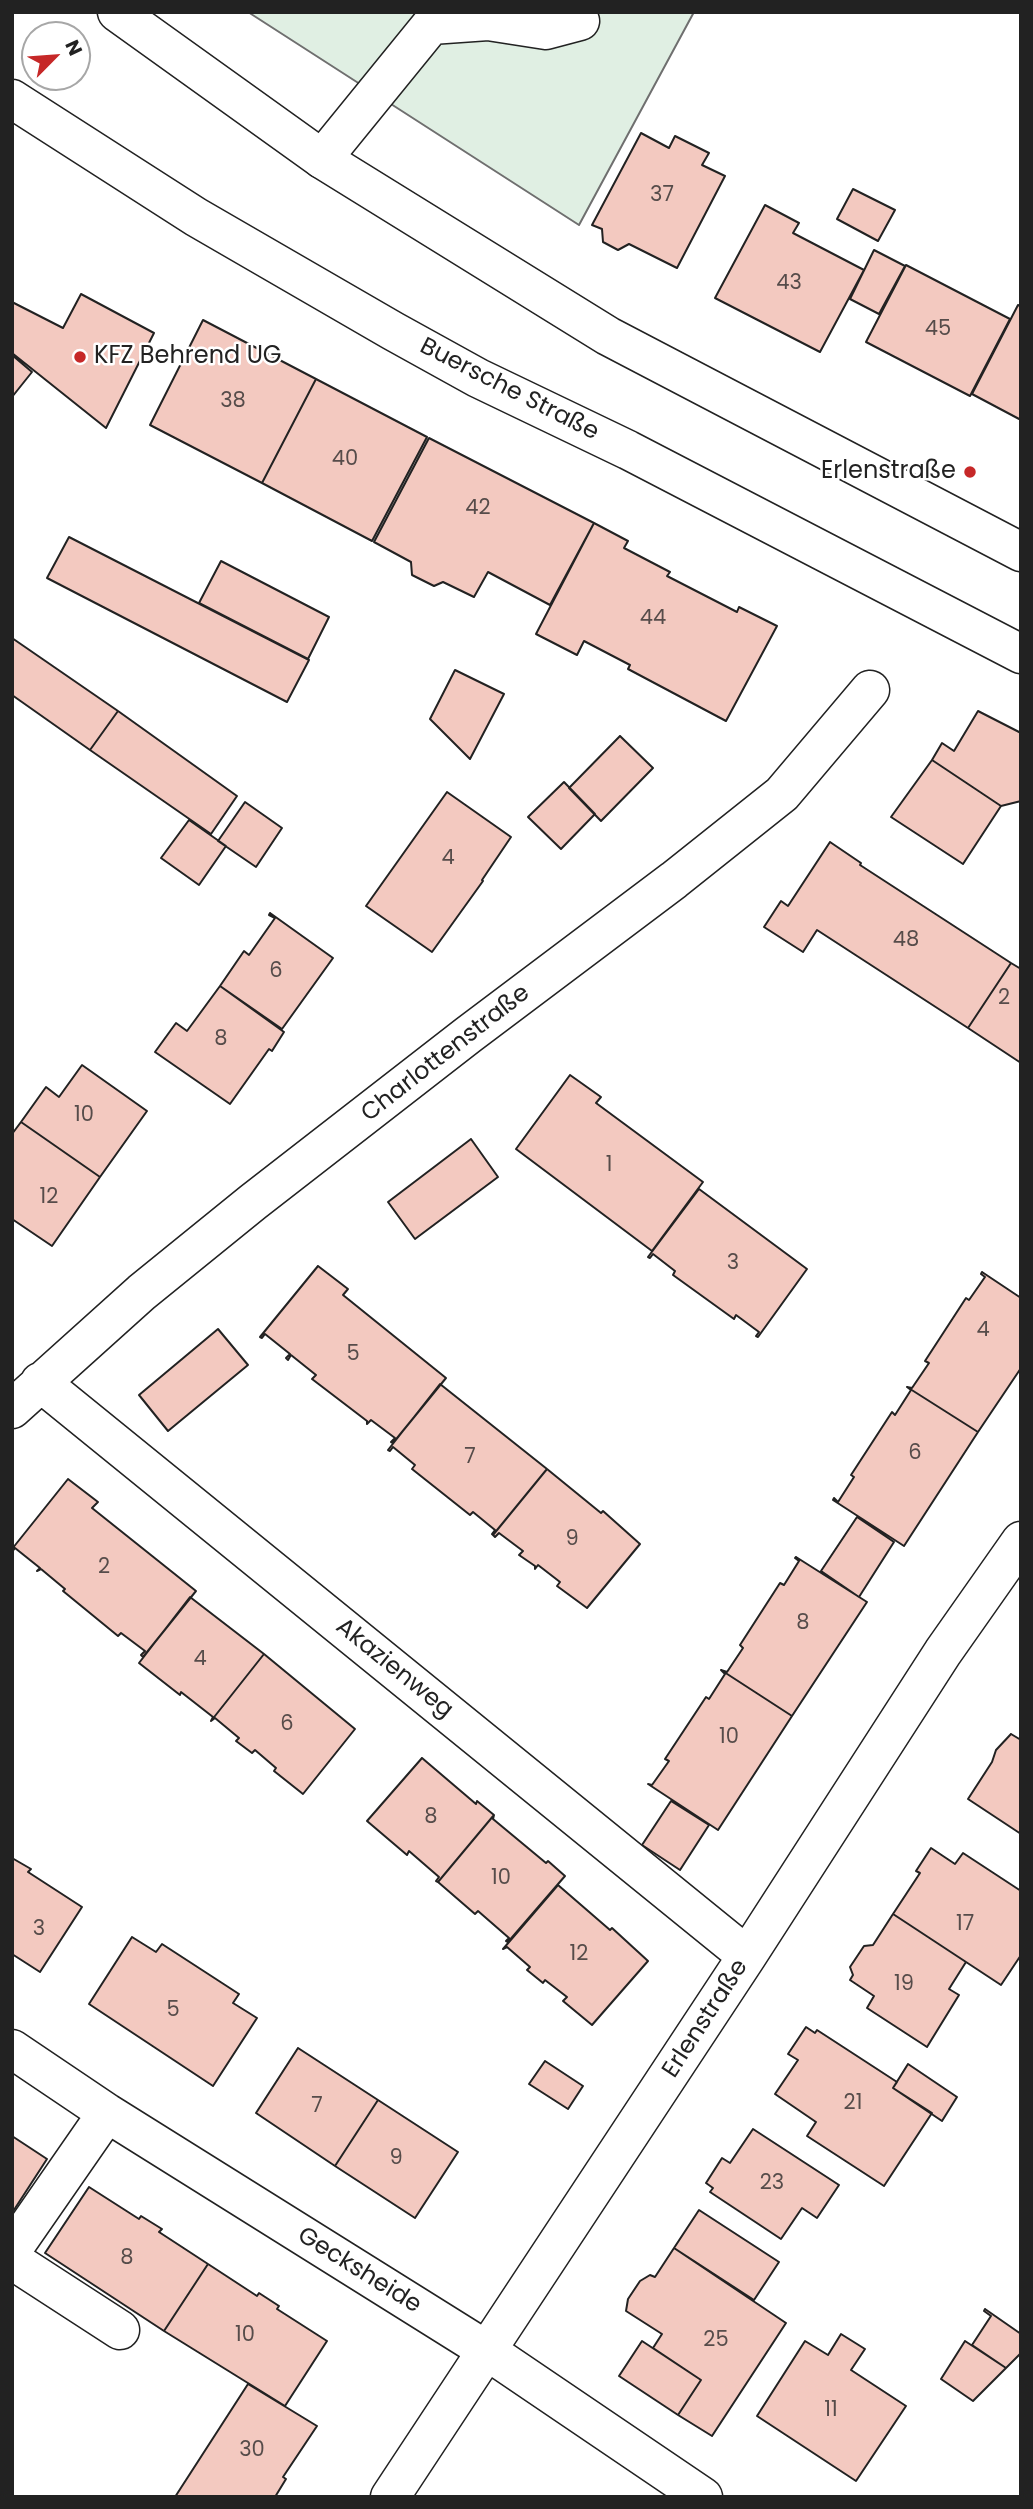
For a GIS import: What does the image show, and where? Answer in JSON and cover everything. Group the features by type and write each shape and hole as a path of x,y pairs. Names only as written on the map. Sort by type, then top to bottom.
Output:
{"street":[{"path":"117,12 322,159 608,336 1021,552"},
{"path":"322,159 431,25 488,21 546,30 580,21"},
{"name":"Buersche Straße","path":"12,99 196,217 478,378 628,450 1021,654"},
{"name":"Charlottenstraße","path":"12,1409 142,1292 253,1202 674,880 782,794 870,690"},
{"name":"Akazienweg","path":"40,1382 747,1956"},
{"name":"Erlenstraße","path":"390,2497 747,1956 943,1652 1021,1541"},
{"name":"Gecksheide","path":"12,2049 107,2113 486,2350 703,2497"},
{"path":"12,2250 107,2113"},
{"path":"12,2260 120,2330"}],"green space":[{"path":"248,12 694,12 579,225"}],"building":[{"path":"641,133 669,148 675,136 709,153 702,165 725,176 677,268 629,244 618,250 603,242 602,229 592,225"},
{"path":"853,189 895,210 878,241 837,219"},
{"path":"765,205 799,223 793,233 864,270 820,352 715,298"},
{"path":"874,250 905,266 879,314 850,299"},
{"path":"906,265 1010,319 970,396 866,342"},
{"name":"KFZ Behrend UG","path":"81,294 154,333 106,428 12,353 12,302 63,328"},
{"path":"1018,305 1021,306 1021,420 972,394"},
{"path":"203,320 316,379 262,483 150,425"},
{"path":"12,355 32,372 12,397"},
{"path":"316,379 427,437 372,541 262,483"},
{"path":"429,438 594,523 550,605 488,572 474,597 443,582 434,586 412,575 411,562 374,542"},
{"path":"594,523 628,541 624,548 670,572 667,576 737,612 739,607 777,626 726,721 628,669 630,665 584,641 577,655 536,634"},
{"path":"69,537 309,660 287,702 47,578"},
{"path":"221,561 329,617 308,659 199,603"},
{"path":"12,638 118,711 90,750 12,695"},
{"path":"455,670 504,694 470,759 430,719"},
{"path":"118,711 237,796 211,834 90,750"},
{"path":"978,711 1021,733 1021,801 1001,806 932,760 942,743 954,751"},
{"path":"620,736 653,768 601,821 569,788"},
{"path":"932,760 1001,806 963,864 891,817"},
{"path":"564,782 595,814 561,849 528,817"},
{"path":"447,792 511,837 432,952 366,906"},
{"path":"245,802 282,828 256,867 218,841"},
{"path":"189,820 226,846 199,885 161,858"},
{"path":"830,842 861,863 860,865 1011,963 968,1028 817,930 803,952 764,927 781,901 788,906"},
{"path":"270,913 333,958 282,1029 220,986 244,951 249,955 275,918 269,915"},
{"path":"1011,963 1021,969 1021,1063 968,1028"},
{"path":"220,986 284,1032 230,1104 155,1052 176,1023 187,1031"},
{"path":"82,1065 147,1111 100,1177 21,1122 46,1087 59,1097"},
{"path":"570,1075 601,1097 596,1103 703,1182 652,1251 516,1149"},
{"path":"21,1122 100,1177 52,1246 12,1219 12,1134"},
{"path":"471,1139 498,1177 415,1239 388,1202"},
{"path":"699,1189 807,1269 758,1337 756,1336 759,1332 736,1315 734,1319 673,1275 675,1271 653,1254 648,1257"},
{"path":"318,1266 348,1289 343,1295 446,1378 393,1443 391,1442 395,1438 371,1420 367,1424 367,1421 312,1379 316,1375 291,1355 288,1360 286,1358 290,1354 265,1334 260,1337"},
{"path":"982,1272 1021,1298 1021,1368 978,1432 907,1387 912,1388 929,1363 925,1361 966,1298 969,1300 985,1277"},
{"path":"218,1329 248,1365 168,1431 139,1395"},
{"path":"440,1384 547,1469 493,1535 495,1530 473,1512 470,1515 412,1469 415,1465 393,1447 388,1450"},
{"path":"907,1387 978,1432 904,1546 833,1500 834,1498 838,1502 854,1477 851,1475 892,1412 895,1415 911,1390"},
{"path":"547,1469 601,1513 603,1511 640,1544 587,1608 557,1586 560,1582 538,1565 535,1569 535,1566 519,1555 523,1551 499,1533 495,1537 493,1535"},
{"path":"68,1479 98,1502 92,1508 196,1591 143,1657 141,1655 145,1651 121,1633 118,1636 63,1591 65,1589 41,1569 37,1571 40,1568 15,1548 12,1552 12,1549"},
{"path":"857,1517 894,1542 859,1597 821,1571"},
{"path":"796,1557 867,1602 792,1716 721,1670 727,1672 743,1648 740,1645 780,1583 784,1585 799,1561"},
{"path":"190,1597 264,1654 211,1721 213,1717 139,1663"},
{"path":"264,1654 355,1729 303,1794 274,1771 276,1768 255,1750 252,1753 236,1741 239,1738 215,1718 211,1721"},
{"path":"721,1670 792,1716 718,1830 648,1784 652,1785 669,1761 665,1759 706,1697 709,1699 725,1674"},
{"path":"1011,1734 1021,1740 1021,1834 968,1799 992,1762 996,1750"},
{"path":"422,1758 476,1804 477,1801 494,1815 438,1882 436,1881 439,1877 409,1851 407,1855 367,1821"},
{"path":"671,1801 709,1825 680,1870 642,1845"},
{"path":"494,1815 493,1819 565,1876 508,1942 506,1941 509,1938 478,1911 475,1914 438,1882"},
{"path":"931,1848 955,1864 963,1853 1021,1891 1021,1955 1001,1985 893,1914 920,1873 916,1871"},
{"path":"12,1858 31,1869 28,1872 82,1907 40,1972 12,1954"},
{"path":"558,1885 648,1961 592,2025 563,2001 567,1997 527,1970 530,1967 507,1947 503,1949"},
{"path":"893,1914 966,1962 949,1989 959,1995 927,2047 867,2008 874,1996 850,1980 853,1975 850,1967 864,1946 873,1945"},
{"path":"132,1937 156,1952 162,1944 239,1994 233,2003 257,2018 213,2086 89,2004"},
{"path":"806,2027 815,2033 817,2030 897,2082 893,2088 932,2113 884,2186 807,2136 816,2122 775,2094 798,2060 788,2054"},
{"path":"298,2048 378,2100 335,2166 256,2113"},
{"path":"545,2061 583,2086 568,2109 529,2084"},
{"path":"908,2064 957,2097 942,2121 893,2088"},
{"path":"378,2100 458,2152 415,2218 335,2166"},
{"path":"753,2129 839,2185 817,2218 802,2208 781,2239 710,2192 713,2188 706,2183 722,2158 730,2163"},
{"path":"12,2136 47,2159 12,2213"},
{"path":"89,2187 139,2219 141,2216 162,2229 159,2232 208,2264 164,2331 45,2253"},
{"path":"699,2210 779,2262 754,2300 674,2248"},
{"path":"674,2248 786,2323 712,2436 678,2415 701,2380 653,2348 662,2334 626,2311 628,2299 640,2281 650,2275 655,2277"},
{"path":"208,2264 257,2296 259,2293 279,2306 277,2309 327,2341 285,2406 164,2331"},
{"path":"985,2309 1021,2334 1021,2353 1006,2368 972,2345 991,2316"},
{"path":"841,2334 865,2349 851,2370 906,2406 856,2481 757,2416 805,2341 828,2355"},
{"path":"642,2341 701,2380 678,2415 619,2376"},
{"path":"965,2341 1006,2368 973,2401 941,2379"},
{"path":"248,2384 317,2426 283,2477 286,2479 275,2497 175,2497"}],"place":[{"name":"KFZ Behrend UG","path":"80,357"},
{"name":"Erlenstraße","path":"970,472"}]}
